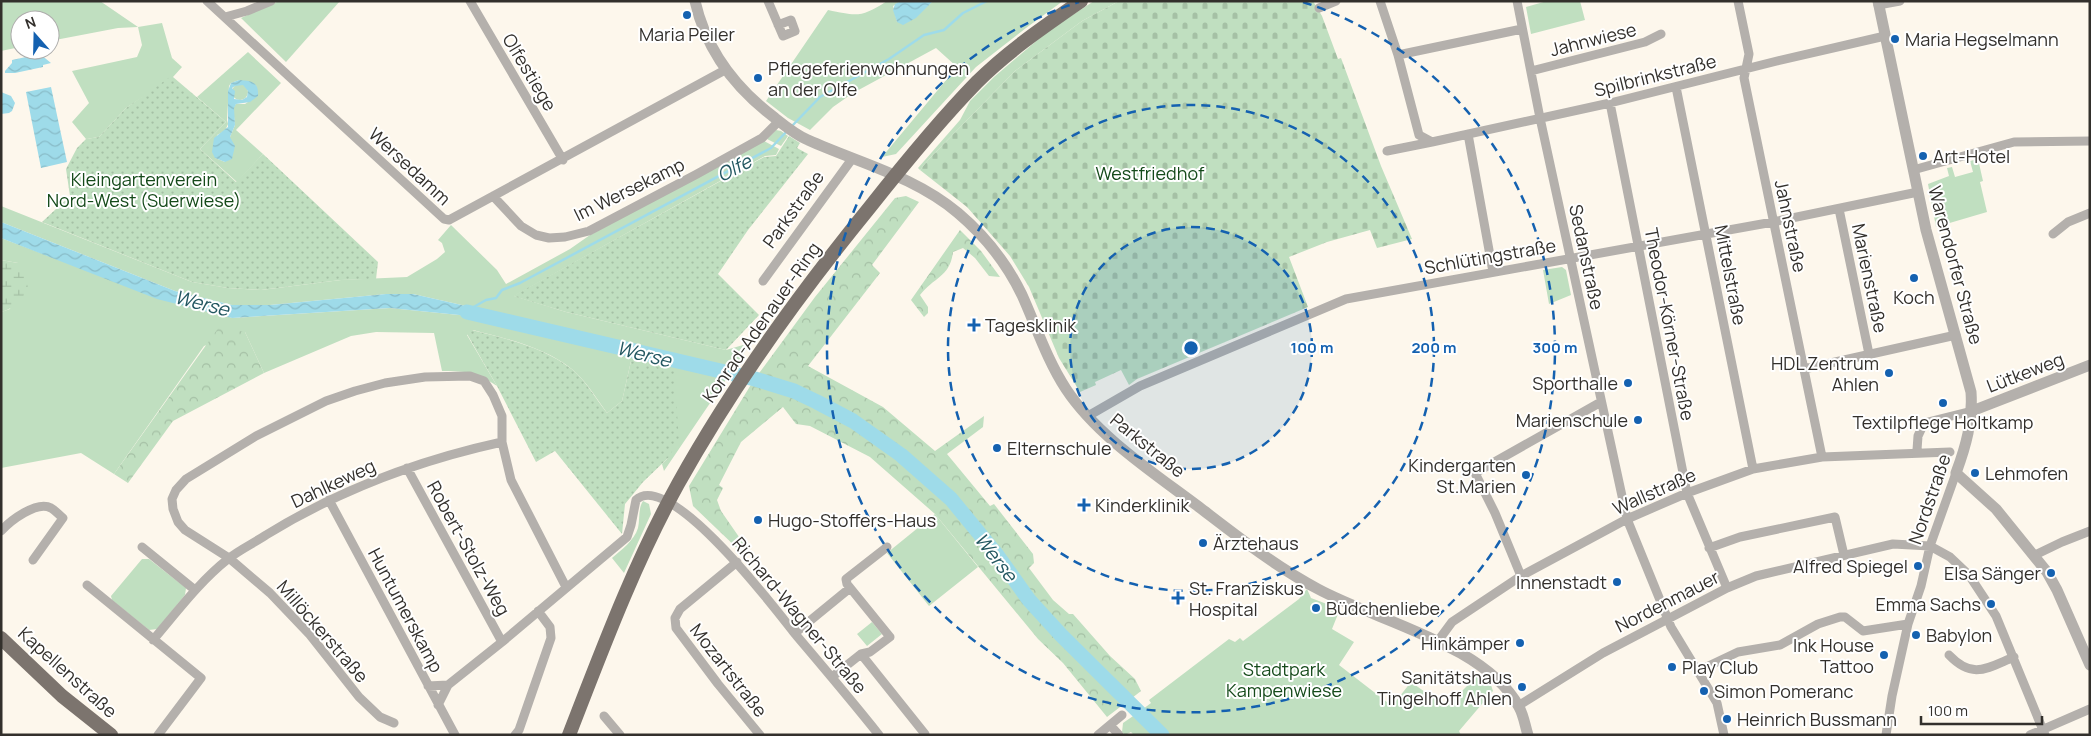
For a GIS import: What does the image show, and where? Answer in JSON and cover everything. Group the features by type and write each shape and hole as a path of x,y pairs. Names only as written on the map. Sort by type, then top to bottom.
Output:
{"main road":[{"name":"Konrad-Adenauer-Ring","path":"570,735 633,576 668,502 751,362 824,263 949,112 978,81 1031,37 1082,1"},
{"name":"Kapellenstraße","path":"1,638 62,696 111,735"}],"street":[{"name":"Wersedamm","path":"207,1 444,219 450,220 725,70"},
{"path":"225,17 247,11 271,1"},
{"name":"Olfestiege","path":"470,1 563,160"},
{"name":"Parkstraße","path":"695,1 710,45 725,70 752,100 808,140 919,186 959,214 1002,260 1021,293 1056,372 1072,397 1105,434 1167,484 1302,580 1338,599 1438,641 1487,671 1502,685 1518,706 1528,735"},
{"path":"768,1 778,25"},
{"path":"1319,8 1336,1"},
{"path":"1380,1 1398,55 1419,136 1432,142"},
{"name":"Sedanstraße","path":"1517,1 1540,118 1627,520 1668,619 1717,703 1724,735"},
{"name":"Jahnstraße","path":"1738,1 1749,54 1744,78 1822,458"},
{"path":"1878,3 1900,1"},
{"name":"Warendorfer Straße","path":"1878,3 1936,271 1969,384 1972,411 1964,450"},
{"path":"1398,55 1522,29"},
{"name":"Jahnwiese","path":"1531,71 1645,42 1661,34"},
{"name":"Spilbrinkstraße","path":"1387,151 1610,103 1885,36"},
{"name":"Mittelstraße","path":"1676,87 1752,469"},
{"name":"Theodor-Körner-Straße","path":"1610,103 1687,493 1727,588"},
{"name":"Im Wersekamp","path":"493,196 520,226 536,235 549,238 564,237 588,231 786,126"},
{"path":"1468,134 1493,272"},
{"path":"1913,170 2014,142 2090,142"},
{"name":"Parkstraße","path":"763,281 852,158"},
{"name":"Schlütingstraße","path":"1088,416 1140,386 1346,299 1773,222 1918,192"},
{"name":"Marienstraße","path":"1839,209 1869,354"},
{"path":"2053,234 2068,222 2090,213"},
{"path":"1804,369 1956,335"},
{"name":"Lütkeweg","path":"1972,411 2089,366"},
{"name":"Millöckerstraße","path":"394,723 380,717 359,697 310,635 270,593 228,558 185,530 178,522 173,509 172,499 176,490 186,479 256,436 326,401 385,383 425,377 470,376 484,381 502,416 502,442"},
{"path":"1521,576 1495,513 1475,473 1601,402"},
{"path":"1915,453 1918,446 1920,428 1924,423 1972,411"},
{"path":"502,442 511,480 566,587"},
{"name":"Dahlkeweg","path":"153,640 195,590 228,558 278,528 329,500 407,468 456,452 502,442"},
{"name":"Nordstraße","path":"1886,735 1892,696 1908,624 1921,586 1930,546 1964,450"},
{"name":"Wallstraße","path":"1438,641 1452,622 1521,576 1627,520 1687,493 1752,469 1822,458 1950,452"},
{"name":"Robert-Stolz-Weg","path":"407,468 502,642"},
{"path":"1956,473 1996,509 2035,556 2057,590 2090,665"},
{"path":"438,705 448,685 627,537 634,504 639,498 651,494 668,502"},
{"name":"Huntumerskamp","path":"329,500 455,735"},
{"name":"Richard-Wagner-Straße","path":"668,502 691,519 737,562 879,735"},
{"path":"1,531 15,518 44,506 50,507 63,518 33,560"},
{"path":"1709,548 1740,537 1834,517 1844,555"},
{"path":"2035,556 2062,542 2090,532"},
{"name":"Nordenmauer","path":"1518,706 1603,653 1727,588 1756,576 1893,544 1930,546"},
{"path":"1930,546 1950,556 1969,574 1996,616 2044,732"},
{"path":"142,547 195,590"},
{"path":"832,677 861,654 870,652 890,637 846,582 847,577 886,547"},
{"name":"Mozartstraße","path":"737,562 680,609 675,618 676,628 718,684 760,735"},
{"path":"87,585 201,678 158,735"},
{"path":"795,633 850,588"},
{"path":"515,735 519,730 552,638 550,628 538,611"},
{"path":"1698,671 1738,652 1780,645 1818,624 1840,617 1845,618 1863,632 1908,624"},
{"path":"861,654 925,735"},
{"path":"1949,655 1966,670 1979,670 2014,657"},
{"path":"428,686 448,685"},
{"path":"2030,735 2044,732 2090,709"},
{"path":"1098,735 1122,715"},
{"path":"604,716 620,735"},
{"path":"1110,725 1119,735"}],"green space":[{"path":"1,1 100,1 138,27 118,28 60,39 60,10 10,10 10,49 1,51"},
{"path":"279,1 340,1 286,62 241,18"},
{"path":"887,1 901,1 893,6 897,22 925,8 933,1 1063,1 976,67 896,154 882,157 957,67 936,48 853,93 833,107 810,130 788,118 766,101 828,10 846,14 859,14 865,13"},
{"path":"1094,1 1119,1 1082,21 1015,71 920,170 918,168 960,120 970,101 994,77 1048,31"},
{"name":"Westfriedhof","path":"1119,1 1313,1 1322,16 1338,59 1341,58 1381,166 1412,239 1377,248 1370,230 1327,242 1289,257 1308,307 1137,379 1129,385 1121,370 1095,382 1096,385 1080,392 1059,358 1029,287 1010,256 967,207 920,170 1015,71 1082,21"},
{"path":"1547,1 1580,1 1585,20 1531,34 1526,7"},
{"path":"162,23 172,58 182,67 173,77 126,108 99,137 86,139 72,122 89,103 72,71 137,57 142,45 138,27"},
{"path":"248,52 281,83 236,130 263,154 237,182 200,149 226,122 197,97","holes":["239,80 258,95 245,104 236,104 233,108 235,125 230,137 225,162 215,158 217,135 225,131 228,124 229,86 231,83"]},
{"name":"Kleingartenverein Nord-West (Suerwiese)","path":"170,77 173,77 226,122 200,149 236,182 263,154 378,262 376,279 341,280 261,290 228,288 192,282 42,222 70,196 66,169 77,148 86,139 99,137 126,108"},
{"path":"240,84 248,92 240,100 232,92"},
{"path":"776,130 788,136 781,146 767,139"},
{"path":"789,136 800,143 797,148 808,154 748,230 718,274 759,315 726,350 566,312 513,296 764,157 776,156"},
{"path":"764,141 779,149 776,155 765,156 514,296 566,312 726,350 743,345 748,347 664,471 662,464 668,458 631,361 622,401 607,413 582,379 562,362 525,345 473,330 467,335 497,386 471,373 442,371 434,333 376,332 351,336 264,373 245,332 204,346 114,474 81,453 1,468 1,312 10,309 18,263 1,260 1,238 62,261 232,318 390,308 469,316 486,315 466,306 413,294 386,294 270,305 232,305 175,291 1,222 1,206 192,282 228,288 261,290 341,280 407,277 445,252 442,243 438,240 451,225 497,270 506,284 570,249 590,235"},
{"path":"1978,159 1983,181 1980,182 1987,212 1936,227 1928,184 1949,176 1947,168 1952,167 1955,177 1973,172 1970,161"},
{"path":"906,196 919,202 872,265 880,273 808,366 883,407 935,451 984,416 983,427 947,454 990,506 994,504 1033,554 1034,563 1029,568 1053,600 1069,614 1073,614 1110,656 1135,679 1141,691 1132,698 1033,599 965,509 924,468 872,429 836,407 802,391 757,376 815,297 895,198"},
{"path":"960,230 981,251 1000,277 989,276 975,258 963,248 953,252 949,267 920,295 928,307 928,313 924,317 911,300"},
{"path":"1,260 18,263 29,274 29,281 25,293 18,303 1,312"},
{"path":"1562,267 1566,270 1571,295 1549,304 1543,270"},
{"path":"219,327 245,332 264,373 173,421 128,483 114,474"},
{"path":"472,330 525,345 562,362 582,379 607,413 622,401 631,361 674,371 679,440 668,458 643,482 625,504 622,534 555,451 536,462 497,386 467,334"},
{"path":"752,383 793,395 815,405 852,424 900,458 949,502 1059,638 1124,704 1107,717 1063,663 1038,639 935,514 870,457 810,426 796,424 783,407 741,442 719,485 723,488 717,500 721,511 746,547 740,551 693,506 689,486"},
{"path":"643,501 649,504 651,514 624,573 612,558 634,537 639,525 640,507"},
{"path":"935,514 978,567 929,606 887,553"},
{"path":"142,559 149,559 186,588 185,595 157,629 149,630 112,600 111,596"},
{"name":"Stadtpark Kampenwiese","path":"1307,589 1311,598 1340,609 1332,629 1354,642 1339,665 1392,706 1411,682 1446,707 1477,676 1491,685 1493,691 1459,731 1461,735 1170,735 1143,709 1151,703 1149,700 1229,639 1235,642 1240,638 1243,641 1299,599"},
{"path":"872,622 882,634 867,646 857,634"},
{"path":"1136,714 1157,735 1134,735 1131,732 1125,735 1122,732 1123,723"}],"water":[{"path":"901,1 933,1 916,18 903,25 897,22 893,10 895,4"},
{"path":"12,60 47,60 51,63 43,65 43,67 15,73 5,73"},
{"path":"239,80 253,83 257,87 258,96 250,102 236,104 234,108 235,125 230,137 235,146 232,159 225,162 215,158 212,152 214,138 228,127 228,91 231,83","holes":["243,85 248,91 247,97 242,100 234,99 235,91 232,88"]},
{"path":"51,87 67,162 41,168 26,92"},
{"path":"1,92 11,96 15,103 12,111 9,113 1,114"},
{"path":"1,222 175,291 232,305 270,305 386,294 413,294 466,306 487,315 469,316 390,308 232,318 157,299 1,238"}],"waterway":[{"name":"Olfe","path":"791,127 820,97 889,59 924,35 944,30 963,13 987,1"},
{"name":"Olfe","path":"470,309 486,300 496,298 502,290 520,283 771,148 787,131"},
{"name":"Werse","path":"467,312 755,379 794,391 853,421 901,455 951,499 997,555 1029,600 1061,635 1162,735"}],"place":[{"name":"Maria Peiler","path":"687,15"},
{"name":"Maria Hegselmann","path":"1895,39"},
{"name":"Pflegeferienwohnungen an der Olfe","path":"758,78"},
{"name":"Art-Hotel","path":"1923,156"},
{"name":"Koch","path":"1914,278"},
{"name":"Tagesklinik","path":"974,325"},
{"name":"HDL Zentrum Ahlen","path":"1889,373"},
{"name":"Sporthalle","path":"1628,383"},
{"name":"Textilpflege Holtkamp","path":"1943,403"},
{"name":"Marienschule","path":"1638,420"},
{"name":"Elternschule","path":"997,448"},
{"name":"Lehmofen","path":"1975,473"},
{"name":"Kindergarten St.Marien","path":"1526,475"},
{"name":"Kinderklinik","path":"1084,505"},
{"name":"Hugo-Stoffers-Haus","path":"758,520"},
{"name":"Ärztehaus","path":"1203,543"},
{"name":"Alfred Spiegel","path":"1918,566"},
{"name":"Elsa Sänger","path":"2051,573"},
{"name":"Innenstadt","path":"1617,582"},
{"name":"St. Franziskus Hospital","path":"1178,598"},
{"name":"Emma Sachs","path":"1991,604"},
{"name":"Büdchenliebe","path":"1316,608"},
{"name":"Babylon","path":"1916,635"},
{"name":"Hinkämper","path":"1520,643"},
{"name":"Ink House Tattoo","path":"1884,655"},
{"name":"Play Club","path":"1672,667"},
{"name":"Sanitätshaus Tingelhoff Ahlen","path":"1522,687"},
{"name":"Simon Pomeranc","path":"1704,691"},
{"name":"Heinrich Bussmann","path":"1727,719"}]}
